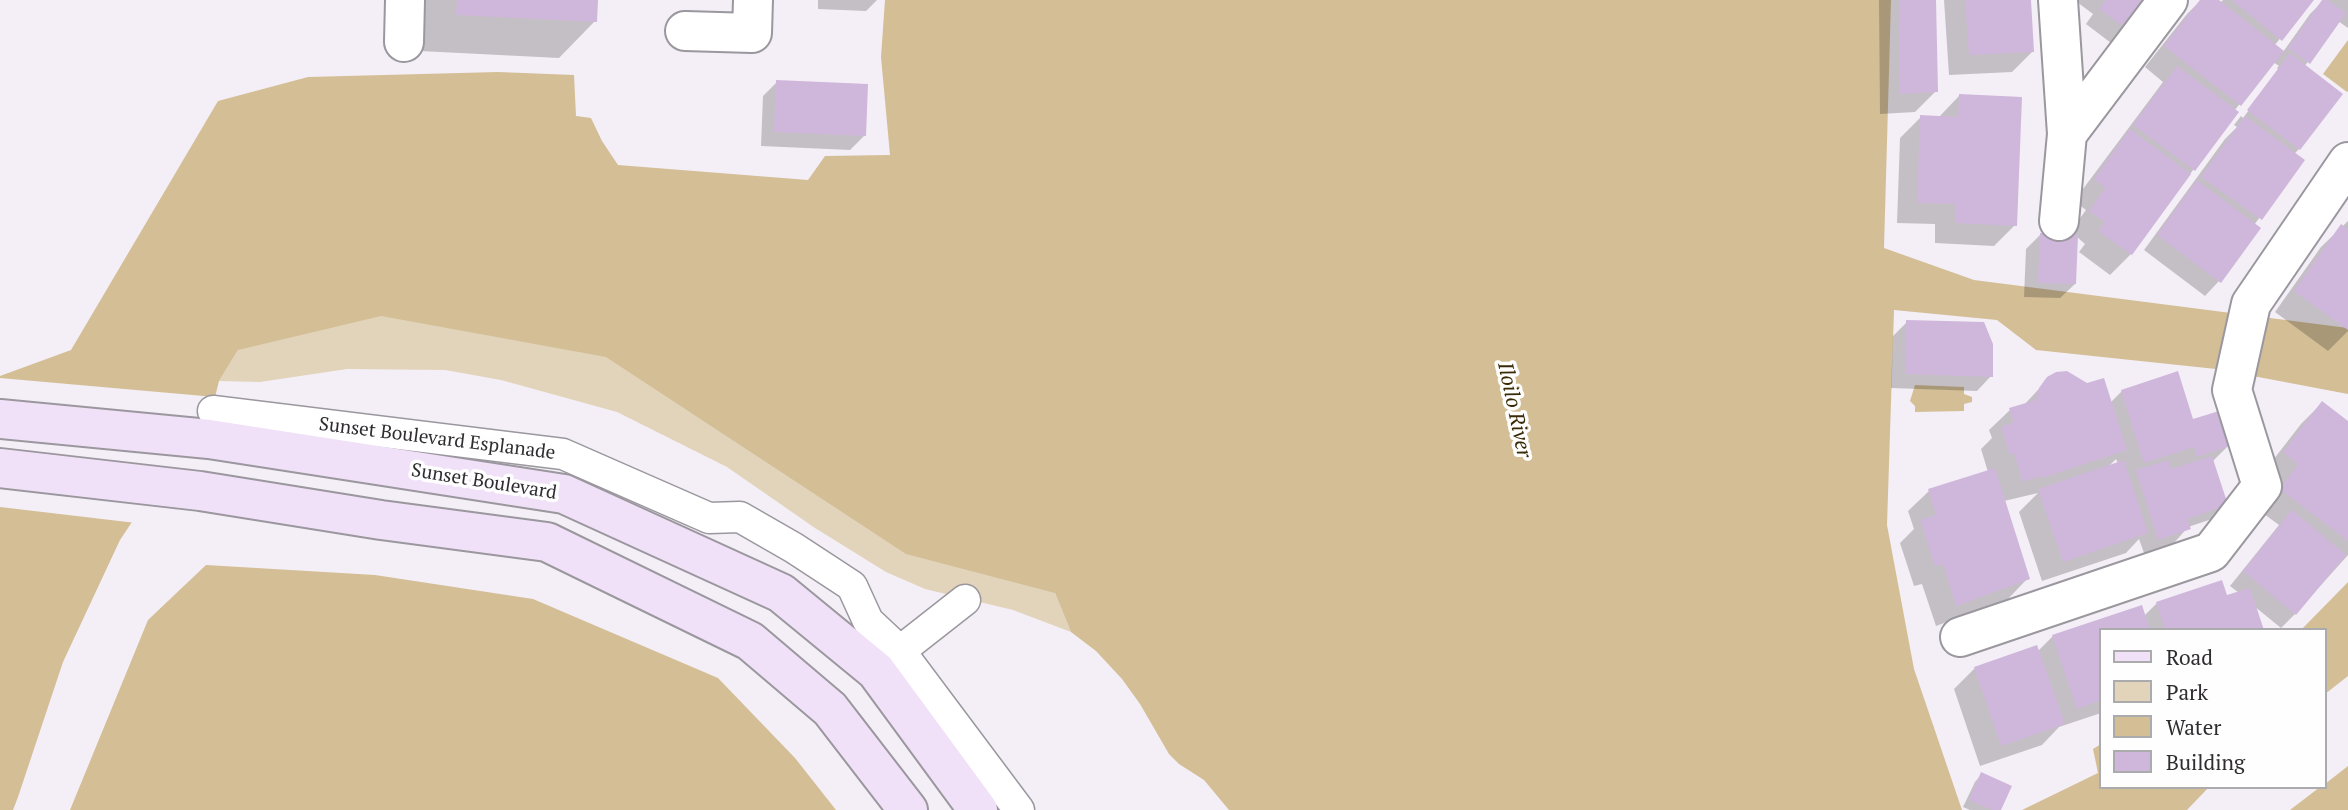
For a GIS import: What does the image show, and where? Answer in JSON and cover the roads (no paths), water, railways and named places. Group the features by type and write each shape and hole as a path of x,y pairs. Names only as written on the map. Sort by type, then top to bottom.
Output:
{"main road":[{"name":"Sunset Boulevard","path":"0,419 211,425 564,494 781,593 876,671 978,810"},
{"path":"0,468 200,491 381,520 547,542 750,641 830,709 908,810"}],"street":[{"path":"404,42 405,0"},
{"path":"685,31 752,33 753,0"},
{"path":"2058,0 2067,135 2059,221"},
{"path":"2067,135 2168,0"},
{"path":"1959,637 2211,552 2262,486 2232,390 2251,304 2348,162"},
{"name":"Sunset Boulevard Esplanade","path":"211,425 563,454 709,518 740,517 852,586 868,621 900,651 1019,810"},
{"path":"900,651 965,600"}],"water":[{"name":"Iloilo River","path":"885,0 1891,0 1884,248 1974,280 2348,328 2348,394 2216,369 2036,350 1997,320 1894,310 1887,525 1914,669 1962,810 1229,810 1204,780 1169,754 1122,679 1096,651 1071,632 1055,593 906,554 606,357 381,316 238,350 219,381 215,397 120,540 63,662 13,810 0,810 0,376 71,350 218,101 308,77 498,72 574,75 576,116 591,118 618,165 808,180 825,156 890,155 881,57"},
{"path":"2348,40 2348,91 2347,92 2323,74"},
{"path":"1915,385 1964,387 1964,394 1972,397 1972,402 1964,404 1964,411 1915,412 1915,406 1910,401"},
{"path":"206,565 375,575 533,599 718,678 795,758 836,810 70,810 148,620"},
{"path":"2348,582 2348,676 2327,692 2327,628 2303,628"},
{"path":"2100,745 2100,789 2207,789 2187,810 2022,810 2098,773 2093,749"},
{"path":"2348,766 2348,810 2290,810 2317,789 2327,789 2327,782"}]}
